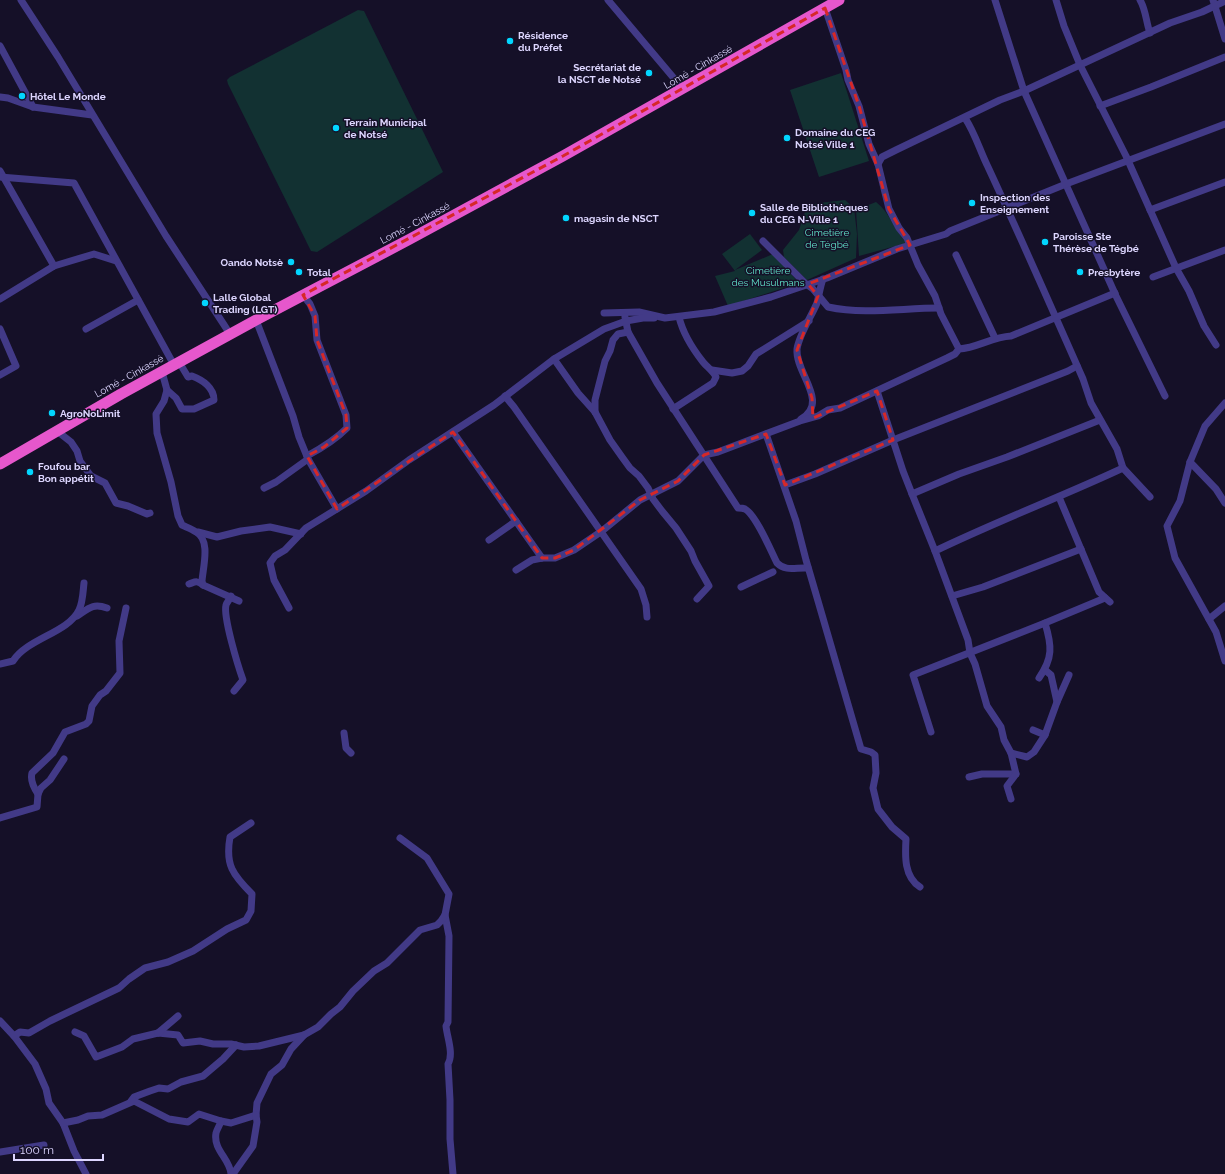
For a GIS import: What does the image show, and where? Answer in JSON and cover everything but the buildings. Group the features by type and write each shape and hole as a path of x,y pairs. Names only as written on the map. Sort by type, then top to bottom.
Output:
{"highway":[{"name":"Lomé - Cinkassé","path":"0,464 230,334 563,156 839,0"}],"street":[{"path":"21,0 58,57 166,236 230,334"},
{"path":"608,0 683,89"},
{"path":"995,0 1024,91 1115,293 1165,396"},
{"path":"1056,0 1064,26 1080,65 1128,160 1176,268 1189,291 1204,326 1216,345"},
{"path":"1140,0 1144,6 1146,21 1150,33"},
{"path":"878,164 882,157 1000,100 1024,91 1170,23 1202,12 1214,3 1225,1"},
{"path":"1214,3 1217,17 1225,39"},
{"path":"825,8 848,80 859,106 869,144 878,164 889,209 910,245 918,265 935,296 939,308 959,349"},
{"path":"0,46 33,107"},
{"path":"1100,106 1225,57"},
{"path":"0,97 8,98 33,107 92,115"},
{"path":"965,118 1008,208 1077,366 1091,403 1117,449 1123,468 1150,497"},
{"path":"289,608 274,580 270,564 275,556 285,550 306,528 366,491 409,460 453,432 505,396 554,359 604,329 626,321 643,318 679,317 714,312 738,306 822,279 910,245 946,234 950,231 1066,184 1225,124"},
{"path":"1,175 74,183 116,261 176,364 188,377 192,376 196,378 211,389 214,400 194,409 182,409 176,398 167,390"},
{"path":"1,175 54,266"},
{"path":"1150,210 1225,182"},
{"path":"763,241 828,307 835,309 877,312 914,308 939,308"},
{"path":"1153,277 1225,250"},
{"path":"0,299 54,266 94,254 116,261"},
{"path":"956,255 995,338"},
{"path":"800,421 809,413 813,405 797,350 818,296 822,279"},
{"path":"516,570 532,560 555,558 574,550 602,531 640,500 678,481 704,456 800,421 818,416 828,410 840,408 948,358 955,354 959,349 968,348 995,338 1011,336 1115,293"},
{"path":"264,488 276,482 307,457 338,437 347,428 346,415 317,340 315,316 310,304 303,295"},
{"path":"86,329 138,300"},
{"path":"624,312 628,332 673,409 693,437 738,508 745,509 752,516 777,563 781,567 788,570 808,568"},
{"path":"604,313 639,312 665,318"},
{"path":"673,409 713,383 716,377 688,341 679,317"},
{"path":"256,320 307,457 337,509"},
{"path":"712,370 732,373 742,371 748,366 756,354 809,320"},
{"path":"0,330 16,366 0,375"},
{"path":"595,412 595,400 605,361 613,340 618,334 628,332"},
{"path":"554,359 578,393 595,412 610,440 630,468 639,476 648,488 662,511 672,522 691,551 709,586 697,599"},
{"path":"784,485 815,474 893,440 1077,366"},
{"path":"162,372 167,390 164,401 156,414 157,433 169,475 178,516 182,525 197,532 217,537 241,531 270,527 301,534"},
{"path":"877,391 903,471 968,640 970,653 988,706 1001,727 1004,740 1011,753 1016,774"},
{"path":"505,396 602,531 641,589 646,605 647,617"},
{"path":"1225,403 1205,426 1190,462 1180,501 1167,526 1175,558 1216,632 1225,661"},
{"path":"912,494 959,474 1007,457 1100,420"},
{"path":"57,431 78,451 80,462 91,476 105,483 116,503 147,514 150,513"},
{"path":"453,432 542,558"},
{"path":"766,434 796,521 860,749 871,752 875,755 876,773 873,788 878,809 892,827 906,839 906,868 914,883 920,887"},
{"path":"1190,462 1216,489 1225,503"},
{"path":"935,551 1123,468"},
{"path":"931,732 913,675 1108,600 1099,592 1059,497"},
{"path":"489,540 516,521"},
{"path":"197,532 202,537 206,549 202,573 203,585"},
{"path":"952,596 983,587 1081,549"},
{"path":"741,587 773,572"},
{"path":"202,573 192,583 198,581 212,590 231,596 239,601"},
{"path":"72,619 80,608 84,583"},
{"path":"231,596 226,605 227,619 243,680 234,691"},
{"path":"0,664 13,661 17,655 34,642 60,628 93,606 99,605 108,608"},
{"path":"1209,619 1225,606"},
{"path":"38,794 34,788 31,776 32,773 53,752 65,732 86,724 89,721 92,706 120,673 119,641 126,608"},
{"path":"1039,678 1045,670 1051,655 1050,640 1045,623"},
{"path":"1045,670 1051,675 1057,702"},
{"path":"1011,753 1027,757 1034,752 1046,735 1057,702 1070,675"},
{"path":"1033,730 1046,735"},
{"path":"344,733 346,748 351,753"},
{"path":"0,818 37,807 40,788 50,780 64,759"},
{"path":"969,777 982,774 1016,774"},
{"path":"1011,799 1007,786 1016,774"},
{"path":"14,1036 20,1032 29,1033 50,1021 112,992 145,968 168,962 194,951 227,929 246,920 251,911 252,894 235,876 229,860 228,848 230,837 251,823"},
{"path":"400,838 427,858 449,894 445,915 449,936 448,1022 446,1026 450,1046 450,1061 448,1064 450,1139 453,1174"},
{"path":"75,1032 84,1036 96,1057 122,1047 133,1039 158,1033 178,1035 183,1043 200,1041 213,1044 244,1046 259,1046 304,1035 318,1027 331,1014 340,1008 353,991 374,971 387,962 420,930 437,925 445,915"},
{"path":"158,1033 178,1016"},
{"path":"0,1021 14,1036 35,1064 46,1089 49,1103 64,1123 74,1151 86,1174"},
{"path":"232,1174 252,1146 257,1122 257,1103 271,1074 282,1065 291,1049 304,1035"},
{"path":"64,1123 88,1116 102,1115 150,1090 159,1088 168,1089 181,1082 203,1076 223,1059 236,1045"},
{"path":"131,1101 134,1101 169,1119 188,1122 199,1114 231,1123 256,1115"},
{"path":"221,1121 216,1134 218,1148 231,1166 232,1174"},
{"path":"0,1152 44,1145"}],"highlighted area":[{"path":"825,8 859,106 889,209 910,245 808,284 818,296 797,350 812,398 813,418 877,391 893,440 785,485 766,434 704,455 678,481 640,500 574,550 555,558 542,558 453,432 337,509 307,456 324,447 347,428 346,415 317,340 315,316 303,295 563,156"}],"green space":[{"name":"Terrain Municipal de Notsé","path":"358,10 364,11 443,172 317,252 311,251 227,80 230,77"},
{"path":"841,73 869,161 819,177 790,90"},
{"name":"Cimetière de Tégbé","path":"845,200 854,208 857,234 856,258 807,280 784,257 783,250 799,230 807,206"},
{"path":"876,202 885,211 907,243 859,256 856,210"},
{"name":"Cimetière des Musulmans","path":"750,234 762,250 735,270 773,254 799,283 728,306 715,276 735,271 722,254"}],"place":[{"name":"Résidence du Préfet","path":"510,41"},
{"name":"Secrétariat de la NSCT de Notsé","path":"649,73"},
{"name":"Hôtel Le Monde","path":"22,96"},
{"name":"Terrain Municipal de Notsé","path":"336,128"},
{"name":"Domaine du CEG Notsé Ville 1","path":"787,138"},
{"name":"Inspection des Enseignement","path":"972,203"},
{"name":"Salle de Bibliothèques du CEG N-Ville 1","path":"752,213"},
{"name":"magasin de NSCT","path":"566,218"},
{"name":"Paroisse Ste Thérèse de Tégbé","path":"1045,242"},
{"name":"Oando Notsè","path":"291,262"},
{"name":"Total","path":"299,272"},
{"name":"Presbytère","path":"1080,272"},
{"name":"Lalle Global Trading (LGT)","path":"205,303"},
{"name":"AgroNoLimit","path":"52,413"},
{"name":"Foufou bar Bon appétit","path":"30,472"}]}
